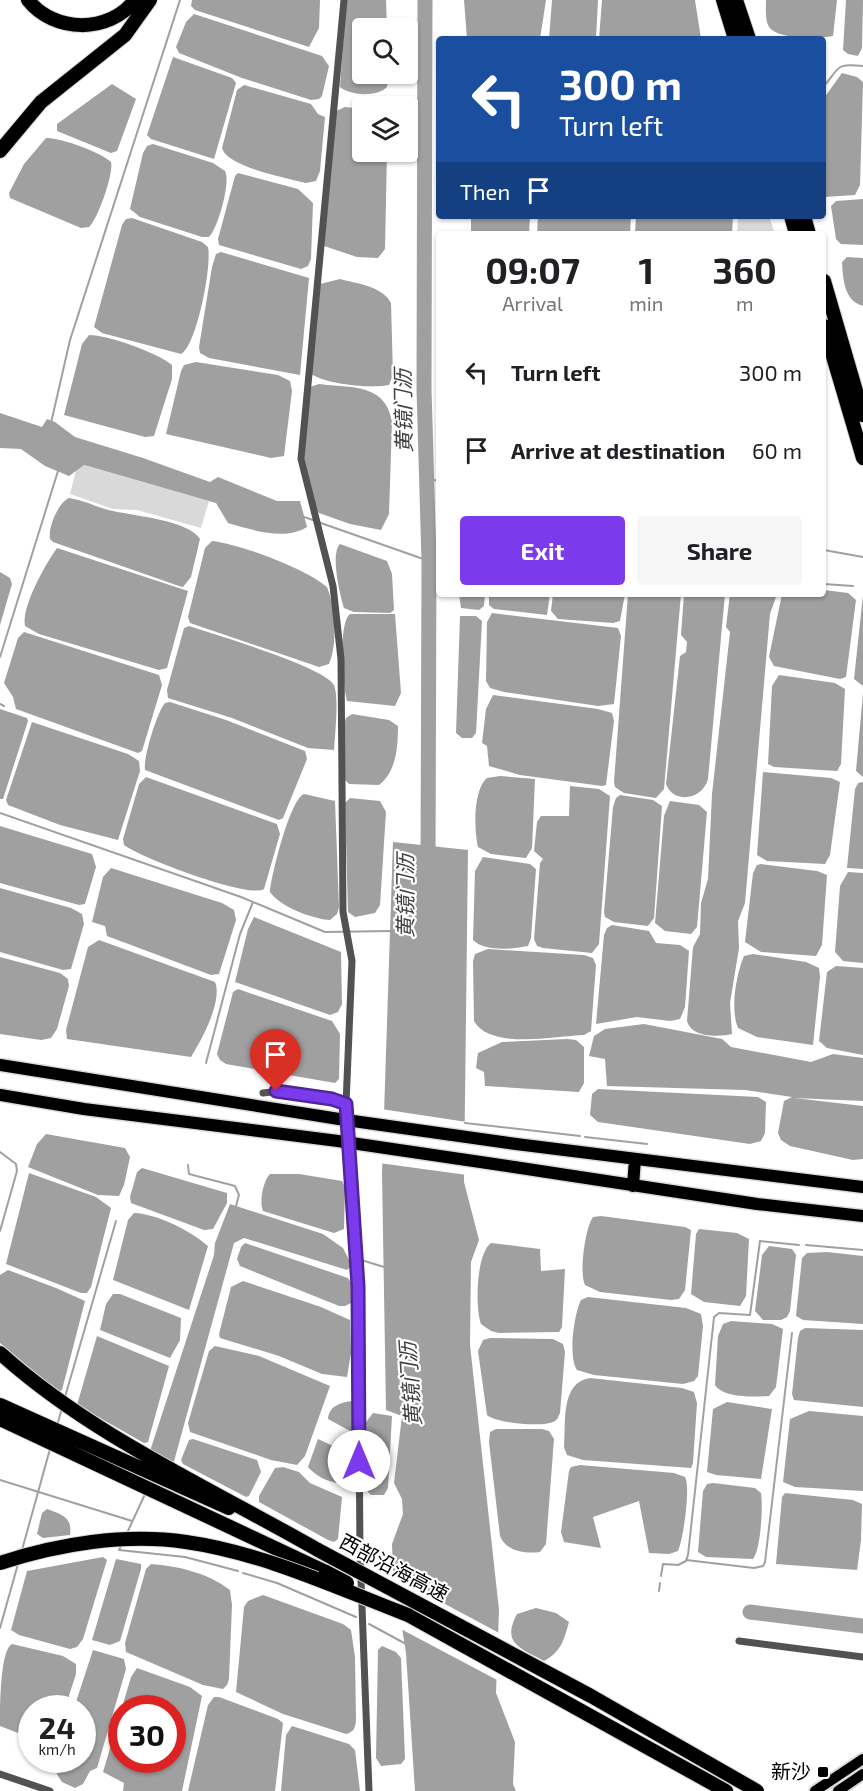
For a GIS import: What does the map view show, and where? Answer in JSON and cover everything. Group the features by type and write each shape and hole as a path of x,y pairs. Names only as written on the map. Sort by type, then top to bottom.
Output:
{"highway":[{"path":"28,0 45,15 62,23 80,26 97,24 120,14 135,0"},
{"path":"0,151 41,102 125,35 150,0"},
{"path":"723,0 734,36"},
{"path":"736,0 748,36"},
{"path":"826,288 863,415"},
{"path":"826,333 863,458"},
{"path":"0,1065 339,1119 516,1144 863,1187"},
{"path":"0,1095 84,1109 338,1141 633,1186 863,1216"},
{"path":"633,1186 635,1159"},
{"path":"0,1353 48,1394 125,1443 318,1550"},
{"name":"西部沿海高速","path":"0,1405 318,1550 591,1696 757,1791"},
{"name":"西部沿海高速","path":"0,1419 248,1534 408,1615 726,1791"},
{"path":"0,1563 70,1545 123,1540 184,1541 270,1562 408,1615"}],"main road":[{"path":"815,1791 863,1758"},
{"path":"838,1791 863,1774"}],"street":[{"path":"344,0 301,459 333,586 341,659 343,912 352,961 346,1104 358,1286 360,1554 369,1791"},
{"path":"263,1094 276,1091 332,1099 346,1104"},
{"path":"739,1641 863,1657"},
{"path":"0,1774 50,1791"}],"shaded area":[{"path":"738,219 770,219 774,231 737,231"},
{"path":"83,465 209,501 201,528 137,510 113,509 70,494 76,470"}],"water":[{"path":"192,0 320,0 319,28 309,47 195,10 191,6"},
{"path":"346,0 386,0 387,18 352,18 352,84 387,84 387,87 371,94 357,94 340,87"},
{"path":"464,0 546,0 540,36 467,36"},
{"path":"552,0 598,0 596,36 549,36"},
{"path":"602,0 695,0 701,36 599,36"},
{"path":"766,0 837,0 833,36 788,36 772,30 766,19"},
{"path":"846,0 863,0 862,48 858,56 848,54 843,50"},
{"path":"194,14 322,56 329,66 322,96 311,100 242,78 179,53 176,47 186,22"},
{"path":"173,57 232,78 236,83 214,159 151,139 147,135"},
{"path":"842,73 857,77 863,82 860,185 855,195 826,197 826,95"},
{"path":"112,84 136,99 117,151 111,153 57,131 57,124"},
{"path":"244,85 311,104 318,114 325,117 320,171 316,181 306,183 259,171 226,155 222,148 237,90"},
{"path":"345,107 352,108 352,162 387,162 385,249 378,258 357,257 324,246 336,111"},
{"path":"46,138 80,146 111,162 110,176 104,196 97,215 89,227 81,228 10,198 9,193 24,164"},
{"path":"153,144 213,163 225,171 226,185 223,205 209,237 202,237 140,217 130,209 143,153 147,146"},
{"path":"238,173 298,189 313,203 311,259 308,266 301,269 219,245 218,239 235,176"},
{"path":"863,199 863,245 841,244 836,239 831,206 836,201"},
{"path":"132,218 202,242 208,247 208,270 198,321 187,348 181,354 102,333 94,327 122,225 126,219"},
{"path":"471,219 530,219 529,231 471,231"},
{"path":"538,219 631,219 630,231 537,231"},
{"path":"636,219 733,219 732,231 635,231"},
{"path":"221,252 309,278 300,375 209,358 200,353 199,347 212,267 216,254"},
{"path":"847,257 863,258 863,306 852,299 846,288 842,262"},
{"path":"340,279 376,289 391,303 393,375 389,385 348,385 325,380 310,373 320,284"},
{"path":"89,335 108,338 132,346 156,355 172,365 172,379 154,436 145,437 64,415 82,344"},
{"path":"196,362 278,375 290,381 292,391 284,456 271,458 166,434 181,371 184,365"},
{"path":"319,384 365,390 383,400 388,409 392,422 389,514 381,530 350,524 319,513 309,504 304,466 307,398 310,387"},
{"path":"0,413 42,427 47,419 55,422 75,437 210,482 218,477 277,501 300,501 307,527 278,534 258,531 228,523 216,503 84,465 69,476 45,466 21,449 0,448"},
{"path":"69,498 107,510 173,523 194,533 200,539 191,577 183,587 179,586 53,542 50,539 52,522 61,505"},
{"path":"212,541 272,558 305,573 327,587 334,625 334,646 329,664 319,667 190,623 188,617 205,548"},
{"path":"340,544 387,561 392,574 394,610 390,613 354,612 344,608 336,565 337,549"},
{"path":"57,548 188,591 167,668 159,670 39,634 25,626 30,597"},
{"path":"0,572 10,578 12,584 0,625"},
{"path":"826,590 848,593 856,600 846,677 840,679 774,666 769,657 781,597 826,597"},
{"path":"863,595 863,686 854,679"},
{"path":"459,597 485,597 484,606 479,610 461,608"},
{"path":"489,597 550,597 547,615 494,609 489,605"},
{"path":"553,597 624,597 620,621 613,623 558,619 551,611"},
{"path":"628,597 681,597 664,789 656,798 624,793 615,787"},
{"path":"684,597 725,597 708,779 700,791 688,797 675,795 666,784 680,656 686,652 687,642 681,635"},
{"path":"730,597 776,597 770,614 745,903 738,921 739,948 730,1003 732,1034 713,1036 694,1031 687,1021 693,947 700,934 701,903 708,879 712,794 730,632 726,627"},
{"path":"492,613 618,628 621,636 614,704 598,706 490,688 486,681 487,622"},
{"path":"350,614 395,614 401,693 395,706 347,701 343,669 343,642 346,620"},
{"path":"460,616 476,616 482,621 476,733 472,738 462,738 456,733"},
{"path":"189,626 243,643 311,669 326,678 334,685 336,698 334,750 308,748 232,718 168,698 167,690 184,628"},
{"path":"24,632 159,675 162,685 142,751 138,753 16,709 13,697 4,683 18,638"},
{"path":"779,675 835,683 845,689 841,764 837,771 774,767 768,764 772,686"},
{"path":"863,693 863,777 856,771"},
{"path":"493,695 598,709 612,713 614,721 606,785 520,775 489,766 487,746 482,743 486,709"},
{"path":"170,702 226,720 305,751 307,759 283,818 279,820 145,770 148,746 155,725 165,703"},
{"path":"0,709 27,718 28,721 3,799 0,799"},
{"path":"352,714 389,720 398,726 392,766 385,780 379,785 349,784 345,780 344,724 346,718"},
{"path":"32,722 128,754 139,761 140,771 118,840 60,825 8,805 6,800"},
{"path":"763,772 831,778 840,782 830,855 825,864 767,861 757,855"},
{"path":"500,776 535,779 532,848 526,858 491,854 478,847 475,821 479,791 487,778"},
{"path":"146,777 277,824 280,834 264,889 254,891 238,888 195,876 151,859 124,845 123,839 139,784"},
{"path":"863,782 863,869 847,868 855,789 858,783"},
{"path":"570,786 599,789 610,796 599,944 592,953 543,948 537,946 534,939 540,863 543,859 534,851 537,822 541,816 569,816"},
{"path":"304,794 335,801 339,907 337,914 330,920 297,911 281,903 270,892 287,823 293,809"},
{"path":"620,795 653,800 662,806 654,918 648,926 614,922 605,917 613,807 616,798"},
{"path":"350,798 380,801 386,812 380,905 375,913 355,917 348,912 345,803"},
{"path":"670,801 699,805 707,812 697,927 691,934 665,931 655,923 664,816"},
{"path":"0,826 92,854 96,867 85,904 79,905 0,883"},
{"path":"393,842 468,850 464,1182 479,1240 471,1262 470,1345 499,1610 496,1693 515,1742 513,1784 516,1791 415,1791 406,1653 393,1571 392,1544 403,1514 402,1499 394,1483 402,1416 386,1410 382,1174"},
{"path":"483,857 530,864 536,869 531,938 528,946 507,949 492,948 473,940 475,871"},
{"path":"757,865 817,871 827,875 822,945 816,956 761,952 745,942 753,873"},
{"path":"111,868 222,903 234,910 236,920 219,974 211,975 107,936 105,926 92,922 103,877"},
{"path":"848,872 863,873 863,963 843,961 835,952 840,886"},
{"path":"0,888 71,908 82,914 84,924 71,969 63,970 0,952"},
{"path":"254,917 341,952 342,1004 338,1012 330,1015 235,982 248,929"},
{"path":"612,925 649,931 656,943 680,945 689,951 685,1007 680,1019 670,1021 637,1017 596,1024 604,935 607,928"},
{"path":"99,940 215,982 217,990 214,1010 191,1057 67,1039 66,1030 88,947"},
{"path":"488,949 584,955 593,958 596,965 591,1031 584,1035 524,1039 494,1036 482,1030 474,1021 473,961 475,954"},
{"path":"753,954 806,962 819,968 813,1045 757,1037 738,1028 734,1011 736,982 744,956"},
{"path":"0,957 60,973 68,979 69,986 57,1029 51,1038 41,1040 0,1034"},
{"path":"836,966 863,968 863,1055 827,1048 819,1041 827,972"},
{"path":"238,989 332,1021 340,1034 339,1079 335,1083 226,1064 220,1060 217,1054 233,992"},
{"path":"644,1024 722,1039 731,1047 811,1062 833,1054 863,1058 863,1101 794,1098 863,1106 863,1159 853,1160 790,1146 781,1140 778,1133 784,1101 792,1097 745,1090 607,1086 605,1059 589,1056 594,1036 605,1029"},
{"path":"576,1040 584,1047 584,1083 579,1092 485,1086 484,1072 476,1068 478,1053 502,1042"},
{"path":"598,1089 758,1097 766,1102 765,1133 761,1141 750,1144 598,1122 590,1115 592,1094"},
{"path":"46,1134 125,1148 130,1157 124,1185 119,1196 98,1195 28,1167 37,1144"},
{"path":"142,1168 227,1193 227,1203 213,1229 204,1230 131,1203 130,1197 137,1172"},
{"path":"29,1173 96,1197 111,1208 91,1287 87,1293 81,1293 6,1264"},
{"path":"270,1174 299,1174 342,1181 345,1188 344,1229 334,1233 263,1211 262,1192"},
{"path":"230,1204 323,1234 343,1248 352,1266 347,1270 244,1238 234,1243 173,1465 150,1451 214,1255 215,1243"},
{"path":"134,1213 153,1216 174,1224 208,1246 189,1310 113,1280 128,1220"},
{"path":"601,1216 685,1227 691,1230 685,1290 679,1299 600,1292 585,1285 583,1262 585,1240 593,1217"},
{"path":"699,1229 737,1233 749,1239 746,1296 740,1306 704,1302 691,1294 696,1234"},
{"path":"245,1243 348,1278 352,1284 351,1303 339,1306 240,1266 237,1259"},
{"path":"491,1243 540,1249 541,1271 565,1269 562,1327 559,1332 499,1333 481,1324 478,1281 482,1258"},
{"path":"769,1246 792,1249 796,1255 790,1311 787,1317 781,1320 763,1320 755,1311 762,1255"},
{"path":"827,1252 863,1256 863,1324 803,1320 796,1316 802,1258 807,1253"},
{"path":"8,1270 85,1301 62,1390 58,1392 0,1343 0,1275"},
{"path":"243,1281 321,1307 350,1320 351,1353 347,1377 322,1374 279,1356 220,1338 219,1334 231,1287"},
{"path":"113,1294 120,1294 181,1318 180,1340 170,1358 100,1330 106,1304"},
{"path":"588,1297 686,1308 701,1314 703,1326 698,1376 694,1381 683,1384 594,1375 577,1370 572,1346 574,1325 581,1300"},
{"path":"731,1321 772,1324 783,1329 776,1387 769,1396 732,1394 715,1385 718,1336 723,1324"},
{"path":"805,1328 863,1330 863,1407 794,1400 792,1394 798,1338 800,1331"},
{"path":"97,1336 169,1366 148,1442 144,1443 77,1405"},
{"path":"490,1338 553,1339 563,1344 565,1352 560,1413 556,1420 541,1424 520,1424 487,1415 478,1351 483,1340"},
{"path":"215,1346 259,1356 330,1386 305,1456 297,1465 271,1460 190,1432 188,1423 209,1351"},
{"path":"590,1378 682,1388 694,1392 697,1403 691,1468 583,1460 567,1455 564,1447 566,1405 574,1387 580,1381"},
{"path":"351,1401 355,1404 352,1432 328,1419 333,1408"},
{"path":"727,1402 772,1409 761,1479 716,1475 707,1472 713,1409"},
{"path":"809,1411 863,1416 863,1491 795,1487 783,1482 790,1419"},
{"path":"373,1413 392,1416 388,1488 384,1495 371,1495 367,1487 366,1422"},
{"path":"496,1429 542,1429 549,1431 554,1439 546,1544 540,1552 511,1548 500,1536 489,1442 490,1432"},
{"path":"193,1439 257,1460 261,1472 249,1496 246,1497 183,1464 181,1460 189,1440"},
{"path":"318,1439 348,1453 349,1479 345,1482 328,1480 308,1467"},
{"path":"580,1465 674,1473 685,1477 687,1502 678,1551 669,1554 649,1553 639,1501 593,1517 601,1548 564,1542 561,1532 569,1471 571,1467"},
{"path":"283,1467 299,1472 310,1483 342,1497 338,1539 334,1542 259,1502 259,1496 275,1468"},
{"path":"707,1484 755,1488 761,1493 760,1537 753,1559 706,1557 698,1552 703,1491"},
{"path":"785,1493 853,1500 862,1504 857,1570 776,1564 782,1497"},
{"path":"47,1509 68,1520 70,1535 43,1538 37,1534 42,1513"},
{"path":"103,1557 107,1560 83,1639 77,1647 70,1649 19,1635 11,1630 27,1571"},
{"path":"116,1559 141,1564 141,1569 120,1641 110,1645 92,1640"},
{"path":"151,1564 192,1571 230,1590 232,1605 229,1679 223,1689 203,1685 126,1652 125,1643 146,1569"},
{"path":"263,1595 343,1624 351,1630 355,1657 356,1721 355,1728 351,1732 346,1734 283,1714 236,1692 244,1607 248,1601"},
{"path":"536,1608 556,1613 569,1622 561,1645 544,1661 521,1648 512,1639 511,1632 517,1614"},
{"path":"12,1644 63,1656 76,1664 76,1674 69,1695 18,1695 18,1733 0,1726 3,1668 8,1649"},
{"path":"382,1646 396,1652 401,1658 405,1759 401,1764 381,1766 376,1758 378,1650"},
{"path":"93,1650 124,1659 126,1669 118,1695 108,1695 108,1730 96,1768 96,1695 78,1695"},
{"path":"137,1668 190,1687 202,1696 186,1772 186,1695 126,1695 131,1677"},
{"path":"214,1697 278,1719 283,1723 275,1791 188,1791 208,1705"},
{"path":"292,1726 349,1744 355,1750 360,1791 281,1791 286,1735"},
{"path":"108,1755 108,1773 186,1773 182,1791 123,1791 124,1783 103,1772"},
{"path":"56,1773 89,1773 83,1784 75,1788 62,1782"}],"pier":[{"path":"381,1109 467,1122 467,1175 379,1163"},
{"path":"391,1575 501,1634 499,1681 399,1628"}],"waterway":[{"path":"51,423 70,340 180,0"},
{"name":"黄镜门沥","path":"425,0 424,389 429,561 428,864"},
{"path":"826,84 842,66 863,66"},
{"path":"0,657 58,471"},
{"path":"428,479 436,480"},
{"path":"301,516 313,520"},
{"path":"318,522 429,561"},
{"path":"826,550 863,557"},
{"path":"826,584 853,586"},
{"path":"0,704 4,706"},
{"path":"0,813 241,897 325,932 391,931"},
{"path":"206,1063 240,934 253,902"},
{"path":"465,1123 580,1136"},
{"path":"585,1137 647,1144"},
{"path":"0,1152 16,1164 17,1171 0,1231"},
{"path":"188,1165 189,1174 235,1186 239,1195 236,1206"},
{"path":"65,1397 116,1221"},
{"path":"661,1576 663,1564 678,1565 686,1561 688,1555 714,1317 719,1313 750,1315 760,1241 799,1245"},
{"path":"806,1245 863,1250"},
{"path":"358,1259 384,1267"},
{"path":"686,1560 754,1568 763,1566 765,1562 792,1333"},
{"path":"57,1426 62,1408"},
{"path":"22,1550 50,1449"},
{"path":"0,1480 132,1521"},
{"path":"127,1533 146,1492"},
{"path":"122,1544 119,1550 185,1557 238,1571"},
{"path":"0,1628 18,1564"},
{"path":"243,1573 277,1583 356,1617"},
{"path":"659,1591 660,1583"},
{"path":"750,1612 863,1626"},
{"path":"369,1624 406,1644"}],"place":[{"name":"新沙","path":"823,1772"}],"route":[{"path":"276,1091 332,1099 346,1104 358,1286 359,1461"}]}
